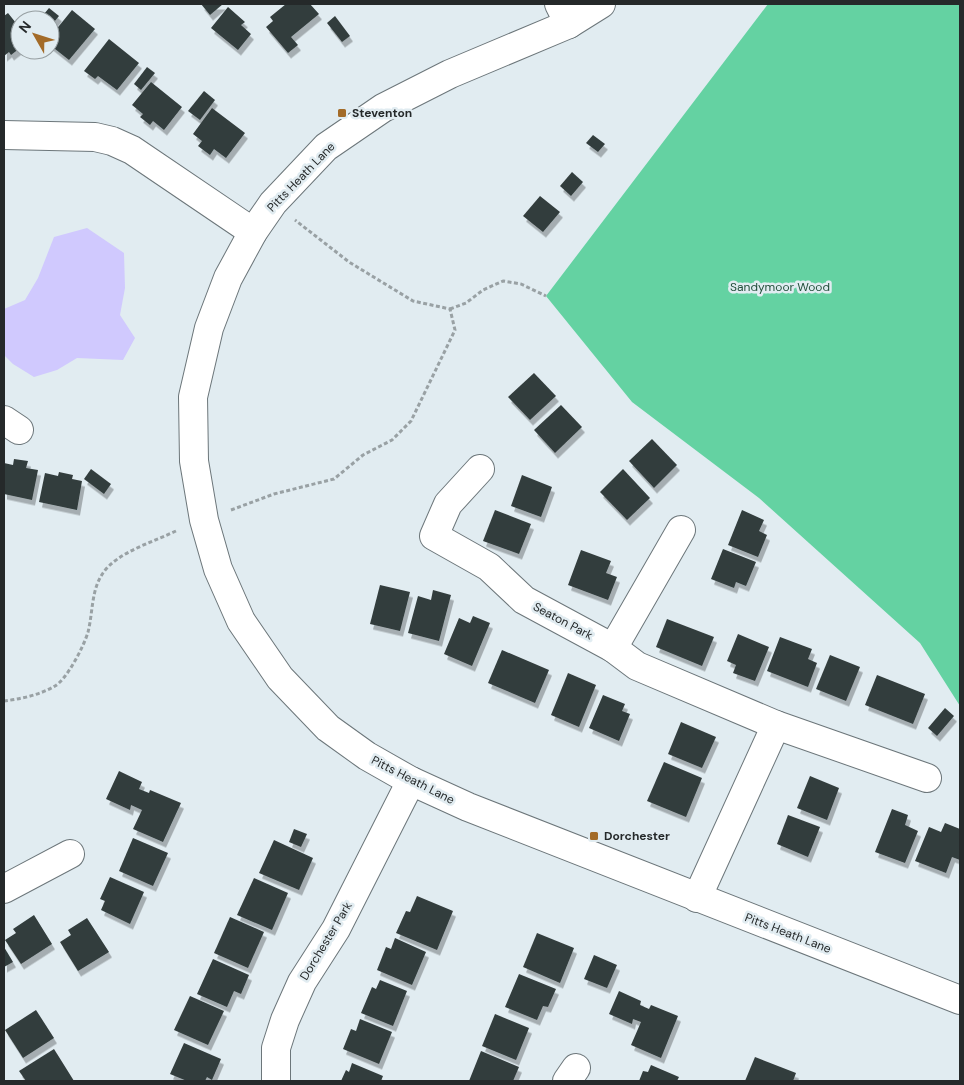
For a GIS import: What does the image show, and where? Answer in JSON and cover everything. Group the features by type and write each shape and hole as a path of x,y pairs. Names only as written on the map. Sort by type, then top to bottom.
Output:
{"street":[{"name":"Pitts Heath Lane","path":"601,4 564,14 383,108 326,147 273,203 253,232 228,278 210,328 193,397 194,461 204,520 218,569 241,621 280,678 328,728 367,756 411,781 468,807 960,1000"},
{"path":"4,135 95,137 112,141 132,150 253,232"},
{"name":"Seaton Park","path":"480,468 448,504 434,536 489,566 524,600 613,648 637,666 776,725 927,778"},
{"path":"613,648 681,530"},
{"path":"697,898 776,725"},
{"name":"Dorchester Park","path":"276,1081 276,1048 285,1020 302,982 336,929 411,781"},
{"path":"4,889 70,854"}],"path":[{"path":"273,203 349,262 413,301 450,309 466,303 483,290 503,281 521,284 546,296"},
{"path":"204,520 274,494 334,479 363,455 392,440 411,421 455,330 450,309"},
{"path":"4,702 22,699 56,686 75,662 88,632 92,602 102,574 113,562 125,555 177,531"}],"green space":[{"name":"Sandymoor Wood","path":"768,4 960,4 960,706 920,643 759,498 632,402 546,296"}],"shaded area":[{"path":"87,228 124,253 125,288 120,315 135,338 123,360 77,358 57,370 34,377 13,364 4,355 4,309 25,300 38,278 54,237"}],"building":[{"path":"201,4 223,4 210,15"},
{"path":"286,4 310,4 319,14 291,37 298,45 288,53 266,27 273,21 270,17"},
{"path":"228,7 245,22 241,25 251,34 238,50 211,28"},
{"path":"72,10 95,29 69,60 60,53 60,25"},
{"path":"8,13 10,16 10,54 9,52 4,56 4,16"},
{"path":"335,16 350,36 342,42 327,23"},
{"path":"109,39 139,63 117,90 98,76 95,79 84,71"},
{"path":"147,67 155,73 141,90 134,84"},
{"path":"151,82 182,107 164,130 153,121 150,125 140,117 143,114 132,105"},
{"path":"204,91 215,100 200,120 188,111"},
{"path":"212,108 245,133 226,158 214,149 210,155 198,146 202,141 193,134"},
{"path":"593,135 605,144 598,152 586,143"},
{"path":"572,172 583,182 571,196 560,186"},
{"path":"540,196 560,212 543,232 523,216"},
{"path":"534,373 556,396 530,420 508,397"},
{"path":"561,405 582,427 555,453 534,430"},
{"path":"652,439 677,465 654,488 629,461"},
{"path":"14,459 28,461 26,468 38,470 32,500 4,494 4,463 13,465"},
{"path":"91,469 111,484 104,494 84,479"},
{"path":"623,469 650,498 627,520 600,492"},
{"path":"59,472 73,475 72,479 82,481 77,510 39,502 45,473 58,476"},
{"path":"522,475 552,487 541,517 511,506"},
{"path":"495,510 531,524 519,554 483,541"},
{"path":"742,510 764,520 759,531 767,535 758,557 728,545"},
{"path":"723,549 756,562 746,586 736,582 734,588 711,579"},
{"path":"581,550 611,561 606,573 617,577 608,600 568,585"},
{"path":"380,585 410,592 400,631 370,624"},
{"path":"433,590 451,595 439,641 408,633 418,596 431,600"},
{"path":"473,616 490,623 472,666 444,654 459,618 470,623"},
{"path":"667,619 714,637 702,666 656,647"},
{"path":"738,634 769,647 755,681 733,673 736,665 727,661"},
{"path":"780,637 812,649 808,659 817,663 808,687 767,671"},
{"path":"502,650 549,670 535,703 488,683"},
{"path":"830,655 860,667 846,701 816,689"},
{"path":"568,673 596,685 579,727 551,715"},
{"path":"877,675 925,694 913,724 865,705"},
{"path":"603,695 625,704 622,711 630,714 619,741 589,728"},
{"path":"945,708 954,716 937,736 928,728"},
{"path":"681,722 716,737 702,768 668,754"},
{"path":"664,762 702,778 686,817 647,801"},
{"path":"119,771 142,782 139,789 149,793 150,790 181,803 163,842 133,829 142,810 131,805 130,810 106,799"},
{"path":"810,776 839,788 827,820 797,808"},
{"path":"892,809 908,815 905,825 918,831 905,863 875,852"},
{"path":"788,815 820,827 808,857 777,844"},
{"path":"945,823 960,829 960,860 952,857 946,873 915,861 929,827 941,832"},
{"path":"294,829 307,834 301,847 289,842"},
{"path":"133,838 168,853 153,886 119,871"},
{"path":"274,840 313,858 299,890 259,873"},
{"path":"110,877 144,892 130,924 101,910 105,901 100,899"},
{"path":"254,878 288,893 272,930 237,915"},
{"path":"417,896 453,911 437,950 396,933 406,911 410,912"},
{"path":"34,915 52,944 21,964 5,940 16,933 13,929"},
{"path":"230,917 264,932 248,968 214,953"},
{"path":"87,918 109,952 78,971 60,942 71,935 68,930"},
{"path":"537,933 574,948 560,983 523,967"},
{"path":"395,938 426,952 412,985 377,970 386,947 391,949"},
{"path":"4,947 13,962 4,967"},
{"path":"594,955 617,965 607,988 584,979"},
{"path":"213,959 249,975 241,994 234,991 227,1007 197,994"},
{"path":"519,974 556,989 548,1007 543,1006 537,1020 505,1007"},
{"path":"380,980 407,991 393,1026 361,1013 372,987 376,989"},
{"path":"619,991 641,1001 640,1005 649,1009 651,1005 678,1016 661,1058 631,1045 641,1022 633,1019 632,1024 609,1014"},
{"path":"190,996 224,1011 208,1045 174,1030"},
{"path":"36,1010 54,1038 23,1058 5,1030"},
{"path":"495,1014 529,1028 516,1060 482,1046"},
{"path":"360,1019 392,1032 379,1064 343,1049 351,1029 356,1031"},
{"path":"184,1043 221,1059 212,1080 207,1077 205,1081 187,1081 170,1074"},
{"path":"54,1049 74,1081 26,1081 19,1071"},
{"path":"481,1051 519,1067 513,1081 469,1081"},
{"path":"755,1057 796,1073 793,1081 745,1081"},
{"path":"352,1063 383,1076 381,1081 341,1081 346,1070 349,1072"},
{"path":"651,1065 679,1077 677,1081 639,1081 643,1071 648,1072"}],"place":[{"name":"Steventon","path":"342,113"},
{"name":"Dorchester","path":"594,836"}]}
